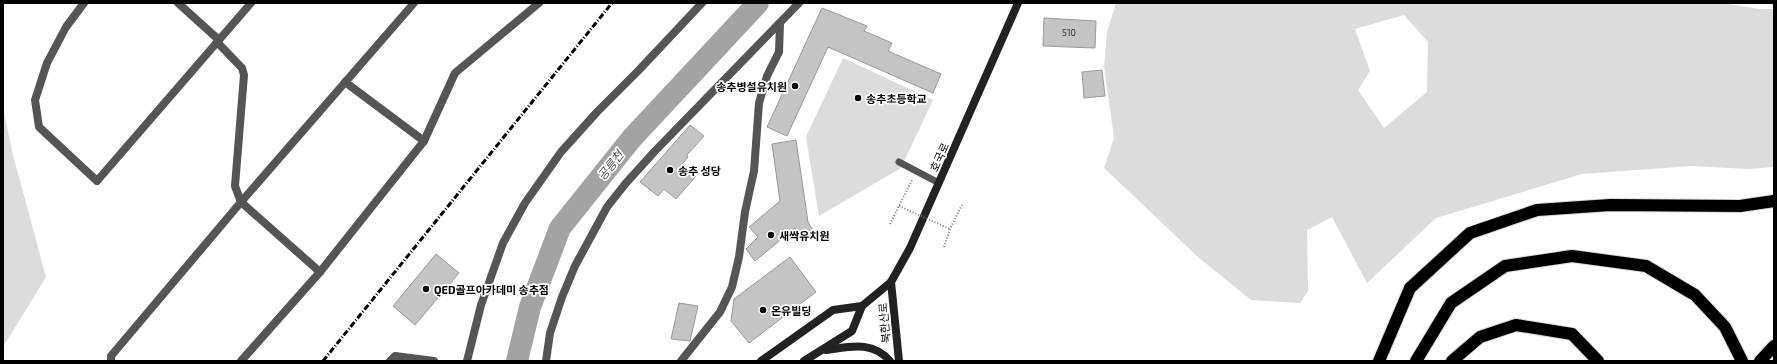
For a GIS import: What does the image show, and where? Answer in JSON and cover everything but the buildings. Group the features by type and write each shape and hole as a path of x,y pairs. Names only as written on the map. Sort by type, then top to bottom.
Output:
{"highway":[{"path":"1379,361 1410,288 1470,233 1537,210 1610,205 1740,206 1774,201"},
{"path":"1416,361 1451,303 1505,266 1572,256 1646,266 1695,295 1725,327 1742,361"},
{"path":"1452,361 1480,337 1516,325 1572,334 1598,361"},
{"path":"1760,361 1774,346"}],"street":[{"path":"84,3 66,26 47,63 35,100 39,127 97,182 251,3"},
{"path":"178,3 218,41 242,68 244,75 235,186 241,202 320,272"},
{"path":"111,361 111,356 241,202 414,3"},
{"path":"241,361 320,272 424,141 455,74 539,3"},
{"path":"467,361 481,305 503,243 525,203 561,152 597,112 702,3"},
{"path":"546,361 550,333 562,297 575,266 607,207 626,183 665,140 799,3"},
{"name":"호국로","path":"804,361 823,351 852,331 862,306 891,282 910,248 1018,3"},
{"path":"682,361 720,312 732,287 739,258 744,212 754,171 759,103 767,76 779,52 780,24"},
{"path":"345,82 424,141"},
{"name":"북한산로","path":"891,282 899,361"},
{"path":"761,361 833,310 862,306"},
{"path":"823,351 864,345 890,361"},
{"path":"390,361 395,356 434,361"}],"lane":[{"path":"899,162 939,183"}],"path":[{"path":"890,224 913,179"},
{"path":"944,247 950,229 962,205"},
{"path":"899,206 950,229"}],"shaded area":[{"path":"1116,3 1722,3 1760,9 1774,9 1774,167 1747,169 1692,166 1582,174 1436,218 1367,283 1332,217 1307,230 1308,291 1300,303 1251,300 1198,257 1104,168 1114,138 1104,67 1107,32","holes":["1404,15 1428,42 1427,92 1384,128 1358,90 1370,71 1355,29"]},
{"path":"843,58 933,100 901,168 819,216 806,137"},
{"path":"3,108 13,155 46,277 3,347"}],"waterway":[{"name":"공릉천","path":"517,361 530,307 560,228 632,138 758,3"}],"railway":[{"path":"323,361 612,3"}],"place":[{"name":"송추병설유치원","path":"795,86"},
{"name":"송추초등학교","path":"858,98"},
{"name":"송추 성당","path":"670,170"},
{"name":"새싹유치원","path":"771,235"},
{"name":"QED골프아카데미 송추점","path":"426,289"},
{"name":"온유빌딩","path":"763,310"}]}
